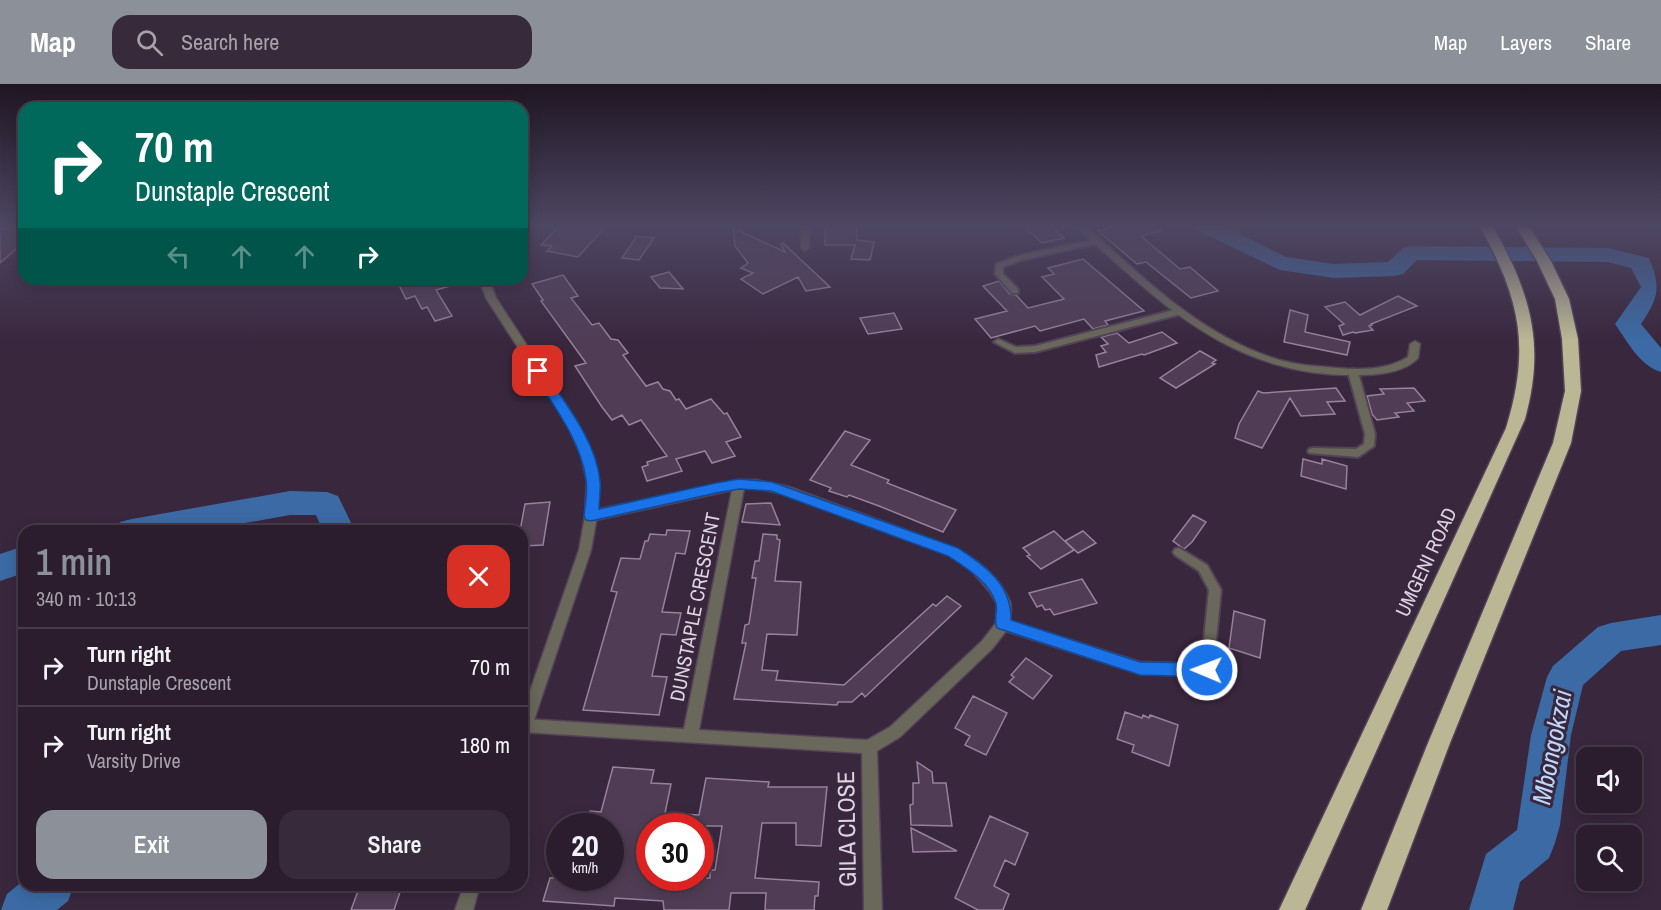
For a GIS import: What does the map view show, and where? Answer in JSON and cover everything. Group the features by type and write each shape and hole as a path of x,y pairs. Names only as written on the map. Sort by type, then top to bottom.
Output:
{"highway":[{"name":"UMGENI ROAD","path":"1292,910 1514,428 1526,385 1528,355 1519,297 1506,264"},
{"path":"1374,910 1439,743 1562,443 1573,391 1570,339 1562,299 1544,264"}],"street":[{"path":"1123,264 1200,329 1250,354 1309,370 1372,372 1406,363 1413,358 1415,344"},
{"path":"486,285 491,297 571,422 587,455 593,481 591,516 585,550 528,718"},
{"name":"DUNSTAPLE CRESCENT","path":"690,737 739,484"},
{"name":"DUNSTAPLE CRESCENT","path":"591,516 739,484 756,484 785,490 953,552 976,566 995,588 1004,604 1003,624"},
{"path":"528,730 869,747 895,732 987,645 1003,624 1140,668 1207,670"},
{"name":"GILA CLOSE","path":"869,747 873,910"},
{"path":"464,910 470,891"}],"lane":[{"path":"1005,264 999,266 999,274 1015,291"},
{"path":"998,342 1016,350 1035,349 1178,312"},
{"path":"1313,451 1358,453 1369,446 1370,435 1353,372"},
{"path":"1179,552 1203,568 1215,590 1207,670"}],"building":[{"path":"747,264 805,264 830,287 806,291 798,277 763,294 741,279 753,273 741,268"},
{"path":"1065,264 1088,264 1144,311 1105,321 1108,325 1093,329 1084,319 1040,331 1035,326 991,338 975,319 1007,311 983,286 999,281 1010,294 1016,295 1028,308 1064,299 1042,277 1054,274 1048,268"},
{"path":"1148,264 1174,264 1180,269 1190,267 1218,291 1191,298"},
{"path":"669,272 683,289 660,288 651,277"},
{"path":"563,275 578,296 571,298 592,325 599,323 611,339 618,340 628,353 623,355 646,386 658,382 663,389 670,391 676,400 679,399 686,409 711,399 724,414 727,413 741,437 726,442 735,456 712,463 705,451 676,459 682,471 647,481 642,467 648,465 647,462 667,456 641,420 629,425 622,415 612,420 575,366 586,363 541,301 543,300 532,284"},
{"path":"399,285 454,285 436,290 452,316 435,321 427,307 422,309 415,296 406,299"},
{"path":"1398,296 1417,306 1371,324 1369,326 1373,330 1343,335 1339,326 1344,324 1325,307 1345,302 1360,315"},
{"path":"1290,310 1308,315 1305,332 1350,342 1347,355 1284,342"},
{"path":"894,313 902,329 868,334 860,318"},
{"path":"1162,332 1177,343 1099,367 1096,355 1106,352 1101,346 1108,344 1101,337 1117,333 1129,343"},
{"path":"1200,351 1216,360 1212,363 1215,364 1176,388 1160,378"},
{"path":"1336,388 1345,401 1327,402 1335,414 1301,416 1290,398 1262,448 1235,438 1239,424 1258,391 1263,393"},
{"path":"1414,388 1425,401 1407,403 1414,411 1395,413 1399,417 1377,420 1372,414 1367,396 1384,394 1380,389"},
{"path":"845,431 870,440 851,465 889,480 887,483 956,510 943,532 849,495 847,497 829,491 831,488 810,480"},
{"path":"1303,459 1322,464 1322,459 1347,466 1346,489 1301,476"},
{"path":"550,502 543,545 528,546 528,525 521,525 525,504"},
{"path":"771,503 780,525 742,522 746,504"},
{"path":"1193,515 1206,522 1184,549 1173,541"},
{"path":"667,530 690,531 685,554 676,553 662,612 681,613 676,635 661,634 652,676 667,677 659,715 583,710 617,592 611,591 621,558 640,559 645,541 648,541 650,534 666,535"},
{"path":"1054,531 1074,550 1041,569 1027,556 1030,555 1023,548"},
{"path":"1083,531 1096,543 1078,553 1065,541"},
{"path":"763,534 777,535 777,539 780,540 775,581 801,582 797,635 767,634 762,670 778,671 776,680 844,685 933,604 936,606 947,596 961,606 865,697 862,693 852,702 838,702 837,705 734,699 746,643 742,643 745,625 749,624 756,578 752,578 755,561 759,561"},
{"path":"1082,579 1097,603 1054,615 1050,609 1045,610 1042,605 1037,607 1029,593"},
{"path":"1234,611 1265,620 1260,658 1229,648"},
{"path":"1026,658 1052,676 1033,699 1009,682 1014,677 1011,675"},
{"path":"973,696 1007,713 986,755 965,745 970,736 955,728"},
{"path":"1125,712 1142,718 1143,715 1149,718 1150,715 1178,725 1169,766 1132,752 1134,745 1117,739"},
{"path":"917,762 932,772 933,783 946,783 952,826 911,825 910,805 913,804 913,783 919,783"},
{"path":"613,767 654,770 651,783 671,784 665,813 636,813 636,891 714,891 714,870 722,826 714,826 714,813 699,813 706,778 769,782 768,787 827,787 821,846 796,845 796,823 762,823 755,878 819,882 814,910 765,910 766,893 731,893 729,910 664,910 663,901 615,898 614,906 543,901 546,891 624,891 624,813 589,813 590,811 601,812"},
{"path":"990,816 1028,833 1015,865 1005,860 994,886 1009,894 1003,910 978,910 955,898"},
{"path":"911,828 957,851 913,852"},
{"path":"358,891 400,892 394,910 351,910"}],"waterway":[{"name":"Mbongokzai","path":"1284,264 1334,271 1394,269 1400,264"},
{"name":"Mbongokzai","path":"1641,264 1653,287 1628,324 1649,352 1661,363"},
{"path":"166,525 290,503 327,504 336,525"},
{"path":"0,568 18,561"},
{"name":"Mbongokzai","path":"1491,910 1501,869 1534,843 1539,825 1551,735 1566,677 1611,638 1661,630"},
{"path":"23,910 45,891"}],"route":[{"path":"538,371 571,422 587,455 594,496 591,516 739,484 772,486 953,552 976,566 995,588 1004,604 1003,624 1140,668 1207,670"}]}
